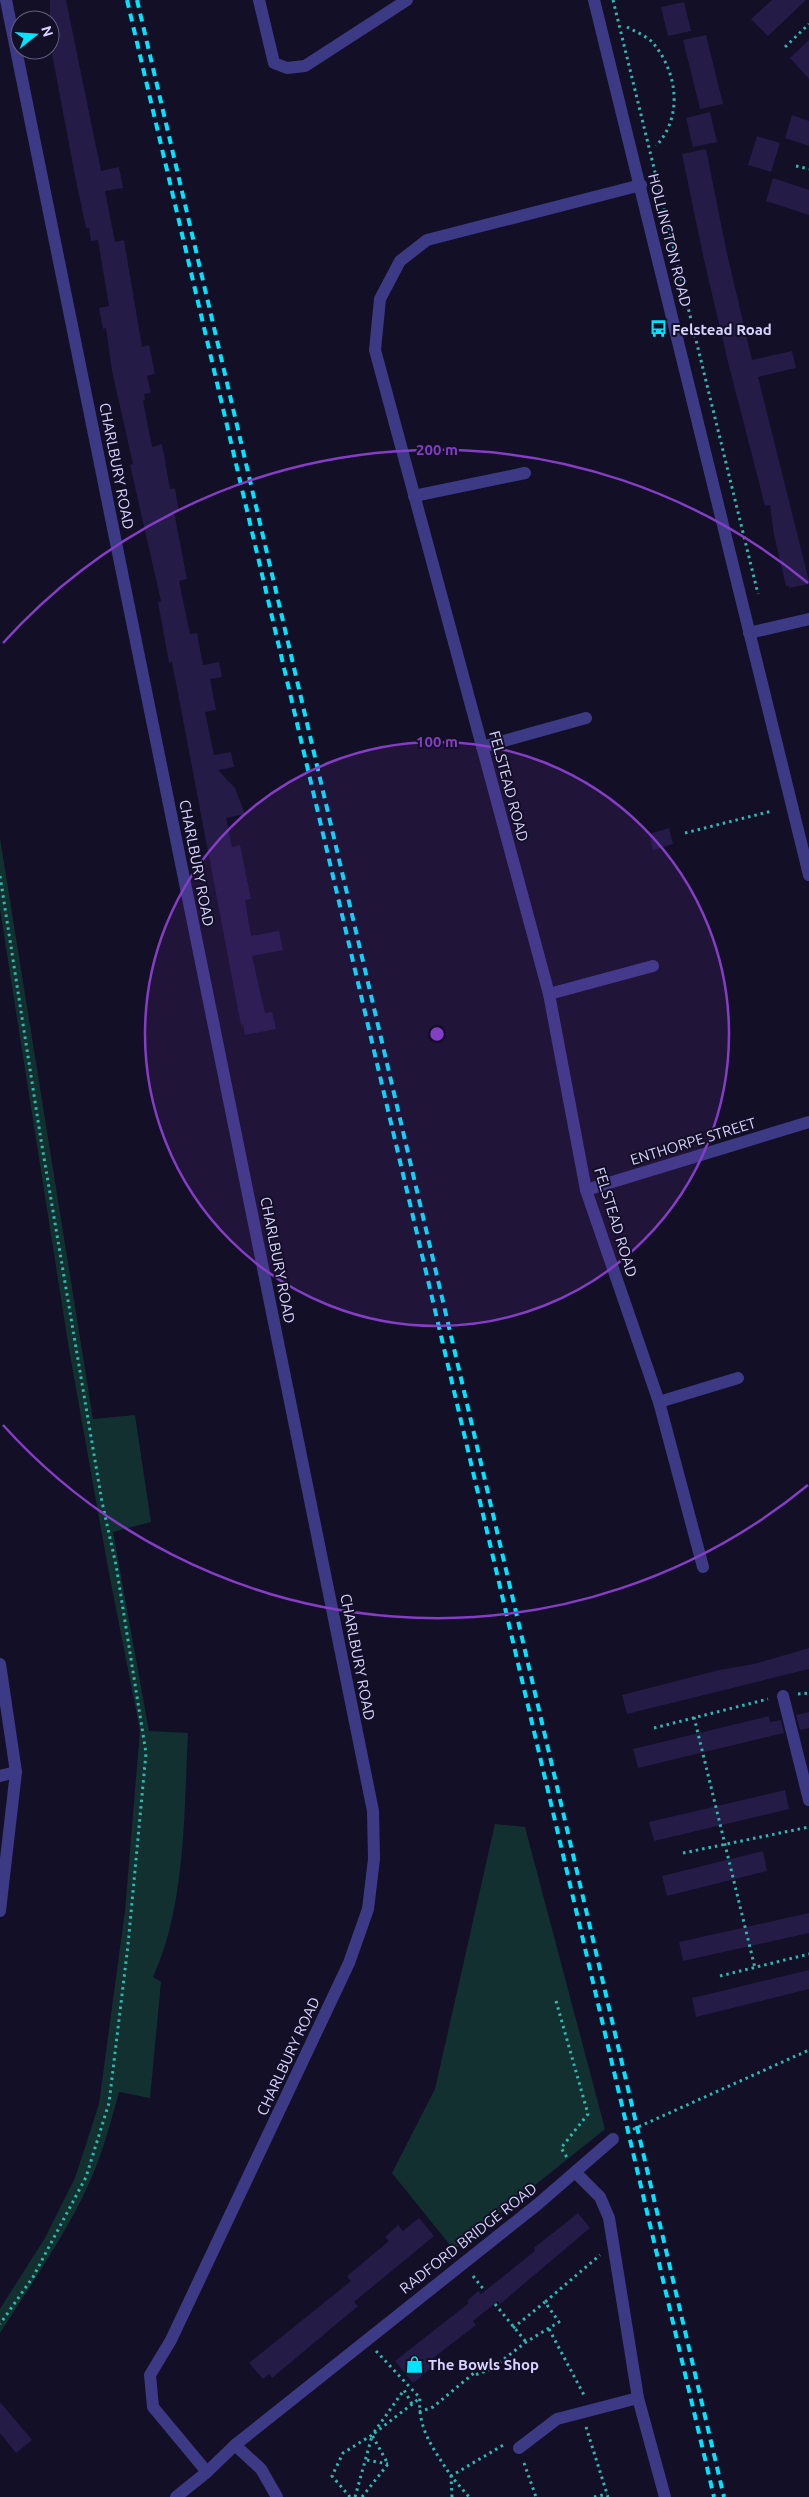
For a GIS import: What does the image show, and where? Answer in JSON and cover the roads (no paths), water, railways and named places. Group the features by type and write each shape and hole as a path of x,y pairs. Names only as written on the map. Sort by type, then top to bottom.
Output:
{"street":[{"name":"CHARLBURY ROAD","path":"6,0 373,1811 374,1859 368,1910 350,1963 172,2340 150,2375 153,2407 208,2472"},
{"path":"260,0 274,63 287,68 304,66 407,0"},
{"name":"HOLLINGTON ROAD","path":"594,0 809,875"},
{"name":"FELSTEAD ROAD","path":"640,185 427,240 400,261 380,299 375,350 548,994 586,1190 659,1402 703,1567"},
{"path":"414,496 525,473"},
{"path":"749,633 809,619"},
{"path":"482,747 586,718"},
{"path":"548,994 652,966"},
{"name":"ENTHORPE STREET","path":"586,1190 809,1122"},
{"path":"659,1402 738,1378"},
{"path":"0,1664 16,1772 0,1911"},
{"path":"783,1696 809,1800"},
{"path":"0,1776 16,1772"},
{"name":"RADFORD BRIDGE ROAD","path":"176,2497 208,2472 235,2445 538,2204 613,2139"},
{"path":"575,2172 600,2197 609,2218 638,2398 665,2497"},
{"path":"519,2448 557,2419 638,2398"},
{"path":"235,2445 262,2469 277,2497"}],"railway":[{"path":"127,0 714,2497"},
{"path":"137,0 724,2497"}],"place":[{"name":"Felstead Road","path":"658,329"},
{"name":"The Bowls Shop","path":"414,2364"}]}
